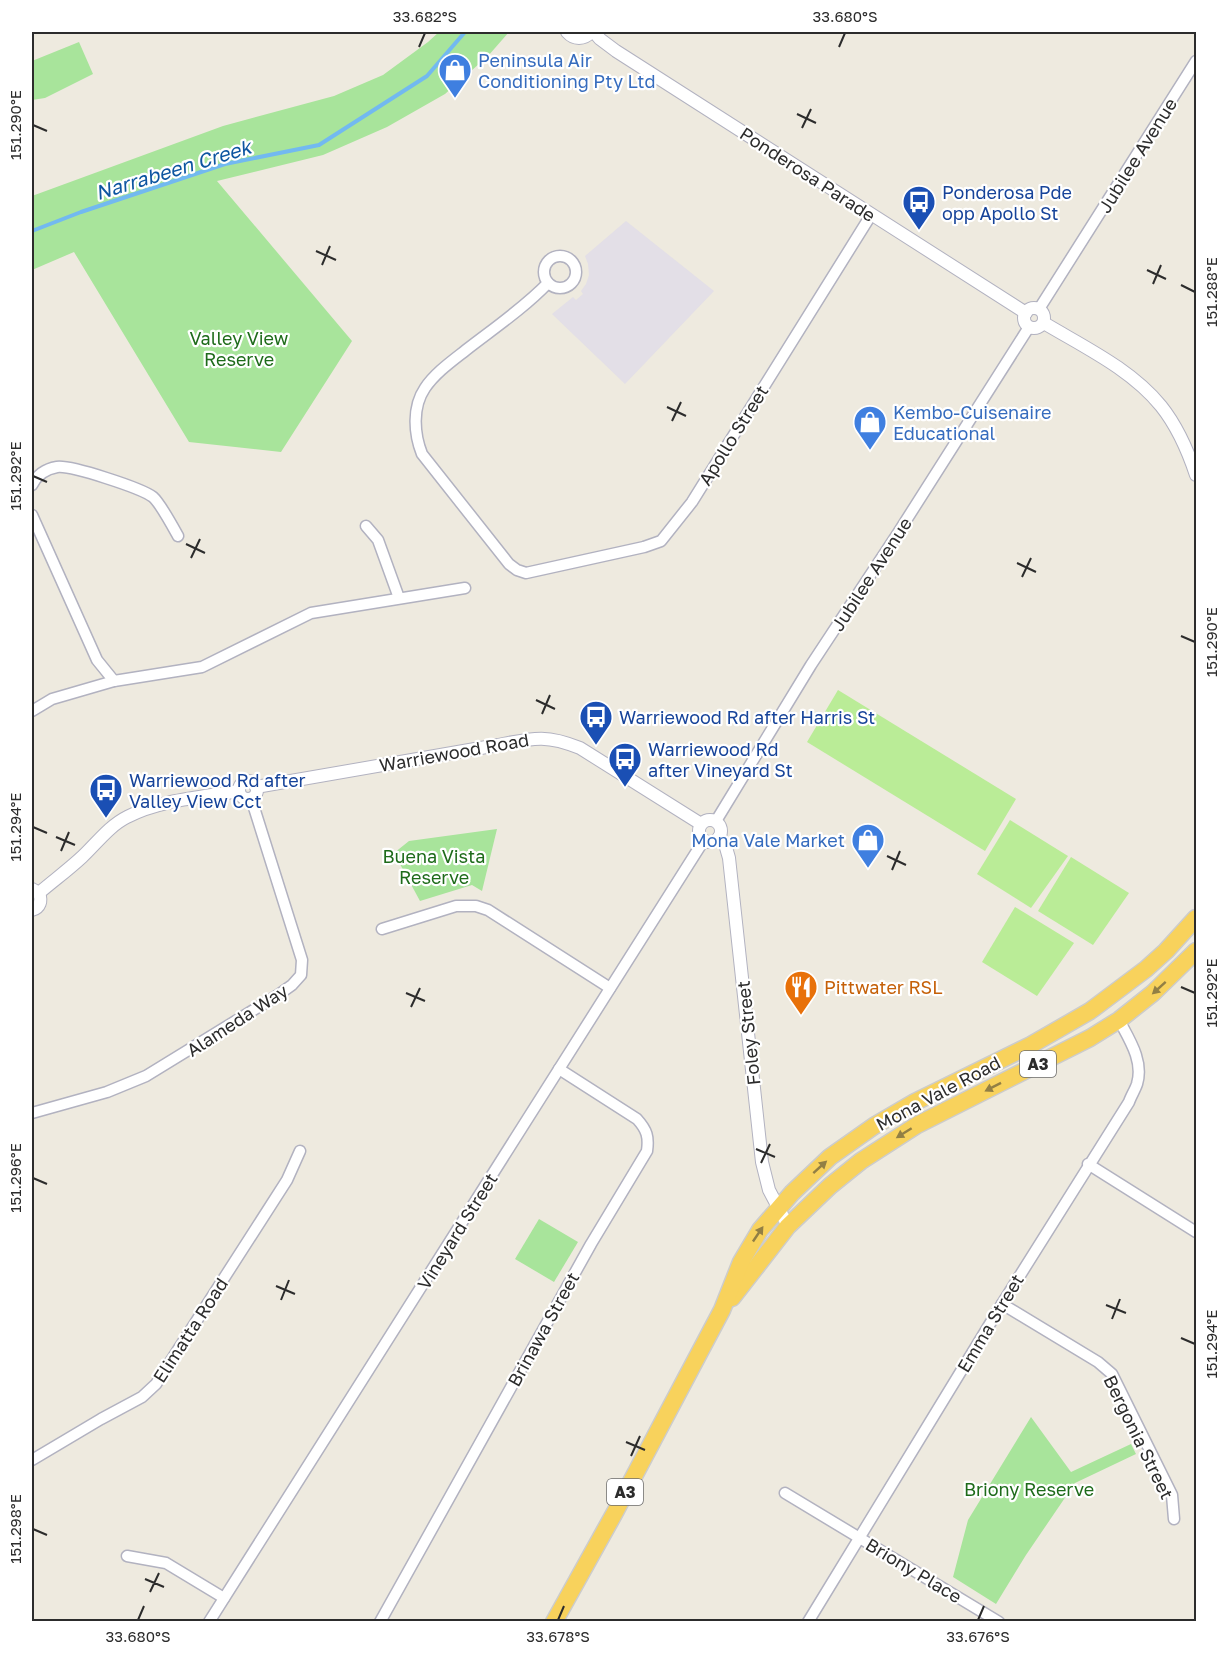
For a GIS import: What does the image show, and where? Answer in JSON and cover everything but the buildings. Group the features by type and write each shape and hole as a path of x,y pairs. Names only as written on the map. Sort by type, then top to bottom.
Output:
{"highway":[{"name":"Mona Vale Road","path":"554,1622 722,1310 741,1262 760,1230 795,1189 831,1157 874,1126 915,1102 1031,1045 1122,988 1166,951 1197,918"},
{"path":"1075,1019 1095,1020 1110,1015 1119,1020 1122,1006 1130,995 1152,975 1166,951"},
{"name":"Mona Vale Road","path":"722,1310 788,1226 830,1186 861,1161 917,1125 1090,1038 1119,1020 1154,993 1197,951"}],"street":[{"name":"Ponderosa Parade","path":"567,32 572,37 581,38 592,32 616,51 1026,313"},
{"name":"Jubilee Avenue","path":"1040,309 1197,61"},
{"name":"Apollo Street","path":"548,283 434,378 424,389 418,403 415,429 416,441 422,454 509,564 526,573 644,547 661,541 692,502 871,215"},
{"path":"1033,308 1040,309 1045,317 1044,323 1037,328 1029,327 1024,319 1026,313 1033,308"},
{"path":"1044,323 1117,368 1151,396 1174,425 1197,476"},
{"name":"Jubilee Avenue","path":"716,821 811,665 1029,327"},
{"path":"32,485 43,472 56,467 71,468 108,479 154,498 178,536"},
{"path":"32,515 97,660 114,681"},
{"path":"366,526 378,540 399,598"},
{"path":"32,711 52,699 114,681 202,667 311,613 465,588"},
{"name":"Warriewood Road","path":"35,891 81,858 109,830 125,818 147,809 239,791 242,783 247,781 253,782 253,792 535,737 567,742 580,748 701,824"},
{"name":"Alameda Way","path":"32,1113 107,1092 146,1076 278,995 301,975 300,952 290,925 253,792"},
{"path":"708,820 716,821 720,828 719,837 712,841 704,840 699,832 701,824 708,820"},
{"name":"Foley Street","path":"719,837 725,844 729,858 762,1162 769,1190 788,1226"},
{"name":"Vineyard Street","path":"209,1622 704,840"},
{"path":"32,910 40,903 35,891"},
{"path":"382,929 456,906 476,906 488,910 610,988"},
{"name":"Emma Street","path":"808,1622 1088,1164 1129,1102 1137,1083 1139,1068 1136,1053 1119,1020"},
{"name":"Brinawa Street","path":"380,1622 591,1244 647,1151 649,1140 645,1128 637,1119 559,1069"},
{"name":"Elimatta Road","path":"32,1460 142,1397 156,1384 274,1201 294,1167 300,1151"},
{"path":"1088,1164 1195,1227"},
{"name":"Bergonia Street","path":"1002,1304 1098,1362 1112,1374 1172,1495 1174,1519"},
{"name":"Briony Place","path":"785,1493 999,1622"},
{"path":"127,1556 166,1563 224,1598"}],"shaded area":[{"path":"626,221 714,291 625,384 552,314 573,297 576,300 583,294 581,291 589,275 585,256"}],"green space":[{"name":"Valley View Reserve","path":"439,32 509,32 488,56 445,94 387,127 323,155 217,181 352,341 281,452 189,442 74,252 32,270 32,196 223,126 334,96 383,75"},
{"path":"79,42 93,74 45,98 32,100 32,61"},
{"path":"838,690 1016,799 985,851 807,742"},
{"path":"1010,820 1068,856 1031,908 977,874"},
{"name":"Buena Vista Reserve","path":"497,829 482,891 472,885 420,901 394,853 409,841"},
{"path":"1071,857 1129,893 1093,945 1038,911"},
{"path":"1015,907 1074,943 1037,996 982,962"},
{"path":"539,1219 578,1242 554,1282 515,1259"},
{"name":"Briony Reserve","path":"1031,1417 1071,1472 1131,1444 1136,1454 1075,1483 996,1604 953,1577 968,1520"}],"waterway":[{"name":"Narrabeen Creek","path":"32,231 81,212 225,164 319,145 427,76 465,32"}],"place":[{"name":"Peninsula Air Conditioning Pty Ltd","path":"455,99"},
{"name":"Ponderosa Pde opp Apollo St","path":"919,231"},
{"name":"Kembo-Cuisenaire Educational","path":"870,451"},
{"name":"Warriewood Rd after Harris St","path":"596,746"},
{"name":"Warriewood Rd after Vineyard St","path":"625,788"},
{"name":"Warriewood Rd after Valley View Cct","path":"106,819"},
{"name":"Mona Vale Market","path":"868,869"},
{"name":"Pittwater RSL","path":"801,1016"}]}
